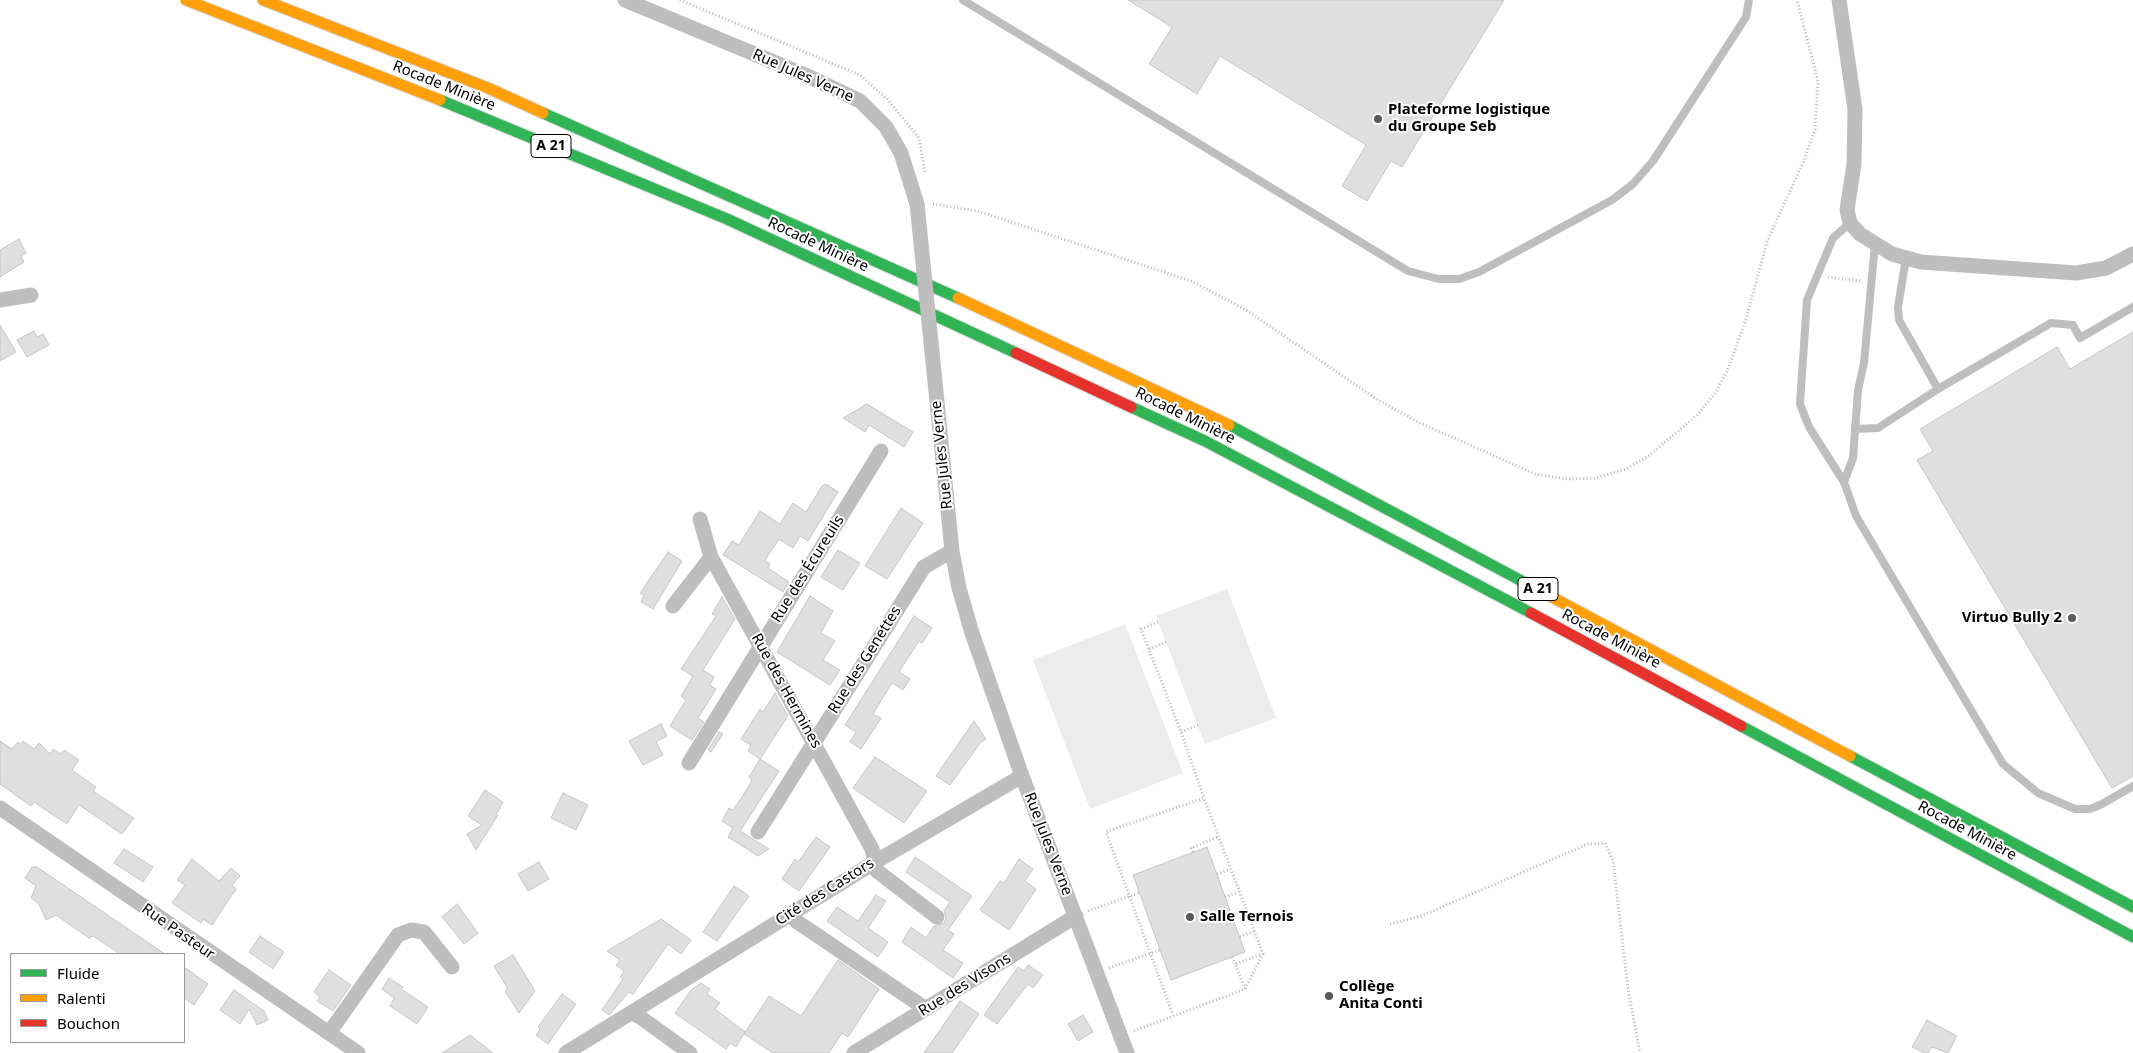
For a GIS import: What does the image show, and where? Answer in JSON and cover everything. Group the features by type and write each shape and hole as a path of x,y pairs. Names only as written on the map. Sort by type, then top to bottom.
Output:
{"highway":[{"name":"Rocade Minière","path":"186,0 462,109 728,219 1205,441 1448,568 2133,937"},
{"name":"Rocade Minière","path":"263,0 488,88 936,287 1217,419 2133,907"}],"street":[{"name":"Rue Jules Verne","path":"625,0 812,78 860,101 886,127 901,153 917,204 952,551 972,633 1022,776 1127,1053"},
{"path":"1839,0 1856,109 1854,164 1846,210 1850,223 1860,234 1892,254 1921,262 2076,273 2106,268 2133,254"},
{"path":"0,300 31,295"},
{"name":"Rue des Écureuils","path":"688,763 881,451"},
{"name":"Rue des Hermines","path":"700,518 711,557 872,849 877,871 937,918"},
{"name":"Rue des Genettes","path":"758,832 924,567 952,551"},
{"path":"673,606 711,557"},
{"name":"Cité des Castors","path":"566,1053 789,914 1022,776"},
{"name":"Rue Pasteur","path":"0,808 358,1053"},
{"path":"789,914 796,921 926,1009"},
{"name":"Rue des Visons","path":"854,1053 1076,916"},
{"path":"329,1033 398,935 411,930 424,932 452,967"},
{"path":"631,1013 640,1017 690,1053"}],"lane":[{"path":"963,0 1408,271 1439,280 1459,278 1479,272 1612,200 1633,184 1653,162 1746,18 1749,0"},
{"path":"1850,223 1833,238 1807,300 1800,404 1809,427 1844,482 1856,516 2003,764 2038,793 2075,809 2096,807 2133,786"},
{"path":"1844,482 1853,458 1858,390 1864,363 1875,244"},
{"path":"1906,258 1898,307 1899,320 1938,389"},
{"path":"1855,429 1878,428 1938,389 2051,323 2073,325 2080,338 2133,307"}],"path":[{"path":"917,204 978,211 1191,281 1246,310 1378,400 1420,423 1535,474 1567,479 1596,478 1626,469 1650,455 1697,415 1716,392 1729,368 1746,319 1767,242 1805,158 1815,129 1818,81 1797,0"},
{"path":"1121,1037 1173,1015 1244,989 1263,954 1141,629 1158,622"},
{"path":"1150,649 1166,642"},
{"path":"1181,732 1198,725"},
{"path":"1173,1015 1106,832 1204,798"},
{"path":"1193,852 1191,848 1218,837"},
{"path":"1390,924 1421,916 1588,844 1605,843 1613,861 1628,989 1640,1053"},
{"path":"1217,874 1230,869"},
{"path":"1225,897 1239,892"},
{"path":"1076,916 1139,893"},
{"path":"1240,937 1254,931"},
{"path":"1097,972 1160,950"},
{"path":"1235,964 1263,954"},
{"path":"1232,957 1244,989"}],"shaded area":[{"path":"1227,589 1276,718 1205,744 1156,616"},
{"path":"1125,624 1183,773 1090,809 1033,660"}],"building":[{"name":"Plateforme logistique du Groupe Seb","path":"1128,0 1504,0 1402,167 1391,161 1367,201 1342,186 1366,145 1220,56 1197,94 1149,64 1172,27"},
{"path":"19,239 26,253 21,256 24,262 0,277 0,250"},
{"path":"0,325 16,352 0,361"},
{"path":"34,331 37,337 43,334 49,345 27,357 17,340"},
{"name":"Virtuo Bully 2","path":"2133,332 2133,776 2112,788 1917,460 1933,451 1920,429 2057,347 2070,369"},
{"path":"867,404 913,432 904,447 869,425 865,432 843,418"},
{"path":"826,484 838,492 808,541 800,536 793,548 779,539 765,560 770,564 768,568 789,582 783,592 723,555 732,541 739,545 760,511 780,524 793,503 806,512 822,486"},
{"path":"901,508 923,523 887,579 865,566"},
{"path":"838,550 860,563 843,590 821,577"},
{"path":"668,552 682,561 653,609 641,602 644,595 640,593"},
{"path":"810,596 833,611 821,633 835,641 823,660 840,670 830,685 777,652"},
{"path":"722,597 735,619 703,670 714,677 710,685 716,689 698,718 704,722 692,740 670,726 686,700 681,696 693,676 681,669 716,616 712,614"},
{"path":"914,616 932,628 922,643 919,641 899,672 910,679 903,690 892,683 873,714 881,718 861,749 850,742 856,732 845,725"},
{"path":"775,693 788,716 760,759 748,751 751,745 741,739 760,709 763,712"},
{"path":"974,721 986,739 981,742 950,785 936,776"},
{"path":"661,724 667,736 656,742 663,755 643,765 629,741"},
{"path":"719,732 723,734 711,752 708,750"},
{"path":"0,741 12,749 18,742 21,744 23,741 34,749 39,743 50,754 53,749 61,754 64,750 79,760 72,770 96,787 93,791 134,818 122,834 79,805 67,824 34,802 31,806 0,784"},
{"path":"875,757 927,791 904,823 853,788"},
{"path":"760,759 779,771 740,831 769,849 758,856 728,837 733,828 722,821 729,808 733,810 742,797 751,782 752,779 749,777"},
{"path":"485,790 503,802 495,817 498,815 476,850 467,834 482,825 468,816"},
{"path":"563,793 588,805 576,830 551,818"},
{"path":"816,837 830,847 799,891 782,879 795,859 798,862"},
{"name":"Salle Ternois","path":"1207,847 1245,952 1171,980 1133,875"},
{"path":"124,849 153,867 143,882 114,863"},
{"path":"915,857 972,896 948,930 954,934 943,950 963,963 953,978 902,942 911,927 926,938 934,926 944,923 946,918 944,911 950,902 906,872"},
{"path":"192,859 219,881 231,868 240,876 232,885 236,889 212,925 203,919 201,923 172,903 185,885 177,880"},
{"path":"1019,859 1033,869 1025,881 1036,889 1009,930 980,910 1000,881 1004,883"},
{"path":"539,862 549,879 528,891 518,874"},
{"path":"32,867 37,867 164,953 118,953 93,936 89,938 56,915 46,920 39,904 31,898 36,886 25,878"},
{"path":"734,886 749,896 717,941 703,932"},
{"path":"876,895 886,901 868,928 888,942 878,957 827,921 837,907 858,921"},
{"path":"457,904 478,933 464,944 442,917"},
{"path":"661,919 691,940 681,954 668,944 633,994 629,992 609,1015 602,1010 623,979 620,977 624,971 616,965 620,960 607,951"},
{"path":"260,936 284,952 273,969 249,952"},
{"path":"513,955 535,991 519,1013 505,991 508,989 494,966"},
{"path":"838,960 879,989 848,1037 842,1033 829,1053 773,1053 744,1034 769,996 801,1016"},
{"path":"1028,965 1043,975 1033,988 1028,984 997,1024 984,1015 1018,967 1024,971"},
{"path":"185,968 208,984 194,1005 185,999"},
{"path":"329,970 351,985 333,1011 317,1001 320,997 314,992"},
{"path":"389,978 403,987 401,989 428,1007 417,1024 390,1006 394,998 382,989"},
{"path":"701,983 710,989 707,994 720,1003 715,1009 745,1032 736,1047 730,1043 726,1049 675,1013 691,990"},
{"path":"234,990 264,1011 268,1020 257,1025 249,1009 240,1024 220,1010"},
{"path":"562,994 576,1004 548,1044 536,1035 540,1029 538,1027"},
{"path":"960,1001 979,1014 952,1053 924,1053"},
{"path":"1083,1015 1093,1032 1078,1041 1068,1024"},
{"path":"1927,1020 1957,1036 1948,1053 1932,1047 1928,1053 1924,1053 1912,1047"},
{"path":"470,1035 493,1053 442,1053"}],"traffic: fast":[{"path":"440,100 727,219 1016,353"},
{"path":"543,113 958,298"},
{"path":"1131,407 1205,441 1531,613"},
{"path":"1229,425 1548,595"},
{"path":"1741,726 2133,937"},
{"path":"1850,756 2133,907"}],"traffic: slow":[{"path":"186,0 440,100"},
{"path":"263,0 488,88 543,113"},
{"path":"958,298 1229,425"},
{"path":"1548,595 1850,756"}],"traffic: jam":[{"path":"1016,353 1131,407"},
{"path":"1531,613 1741,726"}],"place":[{"name":"Plateforme logistique du Groupe Seb","path":"1378,119"},
{"name":"Virtuo Bully 2","path":"2072,618"},
{"name":"Salle Ternois","path":"1190,917"},
{"name":"Collège Anita Conti","path":"1329,996"}]}
